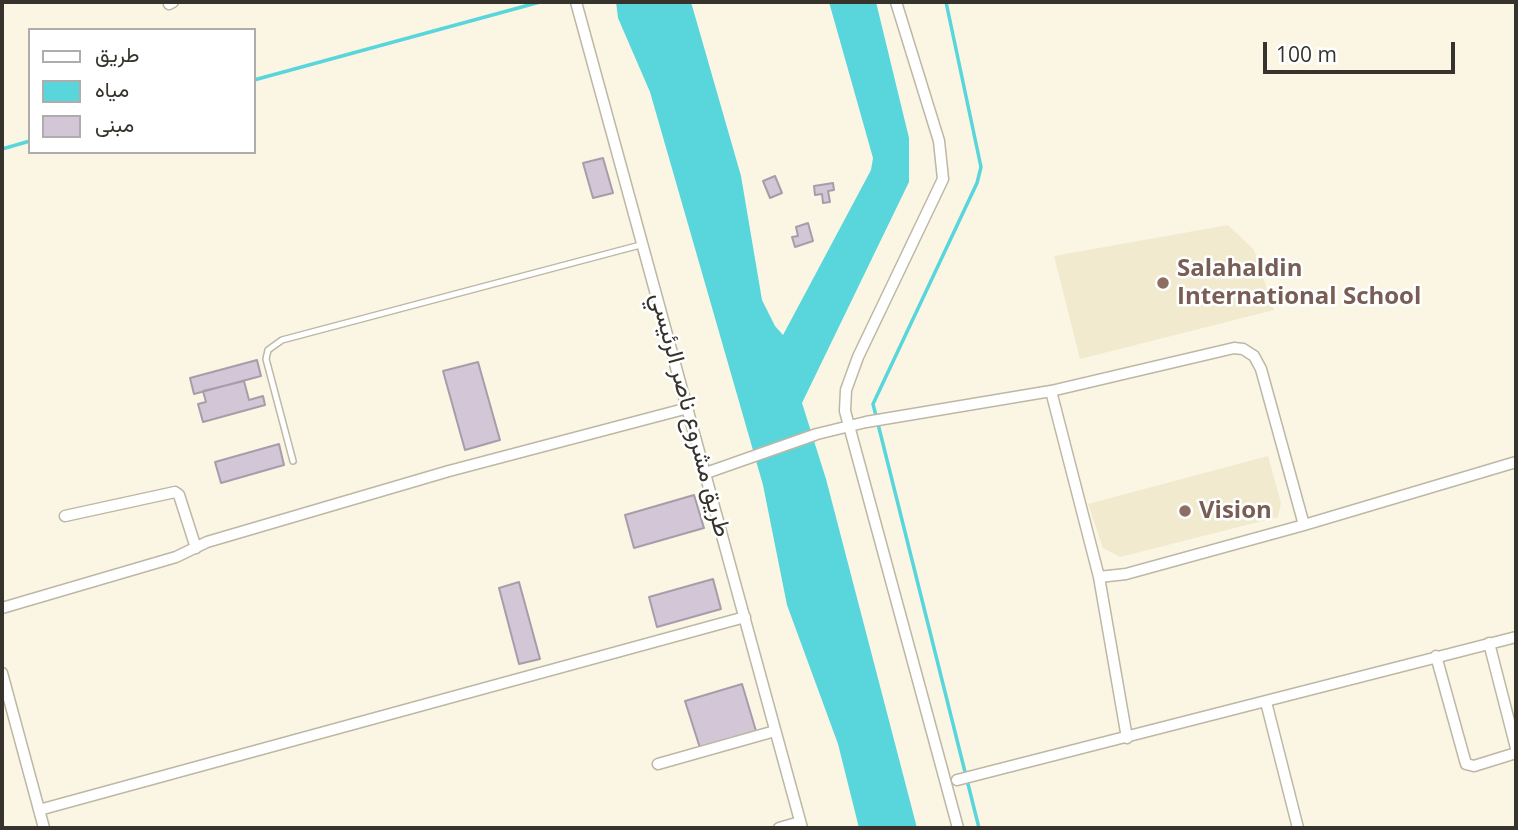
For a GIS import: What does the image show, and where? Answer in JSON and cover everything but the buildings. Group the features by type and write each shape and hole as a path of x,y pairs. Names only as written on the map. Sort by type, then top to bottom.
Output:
{"street":[{"name":"طريق مشروع ناصر الرئيسي","path":"576,2 801,825"},
{"path":"896,2 939,141 943,179 858,357 845,401 848,427 958,828"},
{"path":"706,473 817,434 866,422 1051,391 1218,349 1243,349 1254,356 1261,369 1304,525"},
{"path":"1051,391 1099,577 1127,738"},
{"path":"2,608 176,557 196,548 449,471 688,408"},
{"path":"1099,577 1126,573 1304,525 1516,462"},
{"path":"65,516 175,492 179,495 196,548"},
{"path":"39,810 745,617"},
{"path":"957,780 1516,637"},
{"path":"1489,643 1516,748"},
{"path":"1436,656 1466,764 1474,766 1516,753"},
{"path":"2,673 44,828"},
{"path":"1266,702 1298,828"},
{"path":"658,764 775,731"},
{"path":"779,828 801,825"}],"lane":[{"path":"293,461 266,359 268,351 282,340 644,244"}],"shaded area":[{"name":"Salahaldin International School","path":"1228,225 1254,250 1274,310 1080,359 1054,256"},
{"name":"Vision","path":"1268,456 1281,503 1278,517 1120,557 1103,548 1088,504"}],"water":[{"path":"616,2 691,2 741,176 762,300 775,326 783,335 871,170 873,158 829,2 876,2 909,138 909,182 802,403 826,479 917,828 859,828 838,744 787,605 763,485 650,92 618,18"}],"waterway":[{"path":"256,79 540,2"},
{"path":"946,2 981,167 977,183 873,404 979,828"},
{"path":"2,149 28,142"}],"place":[{"name":"Salahaldin International School","path":"1163,283"},
{"name":"Vision","path":"1185,511"}]}
